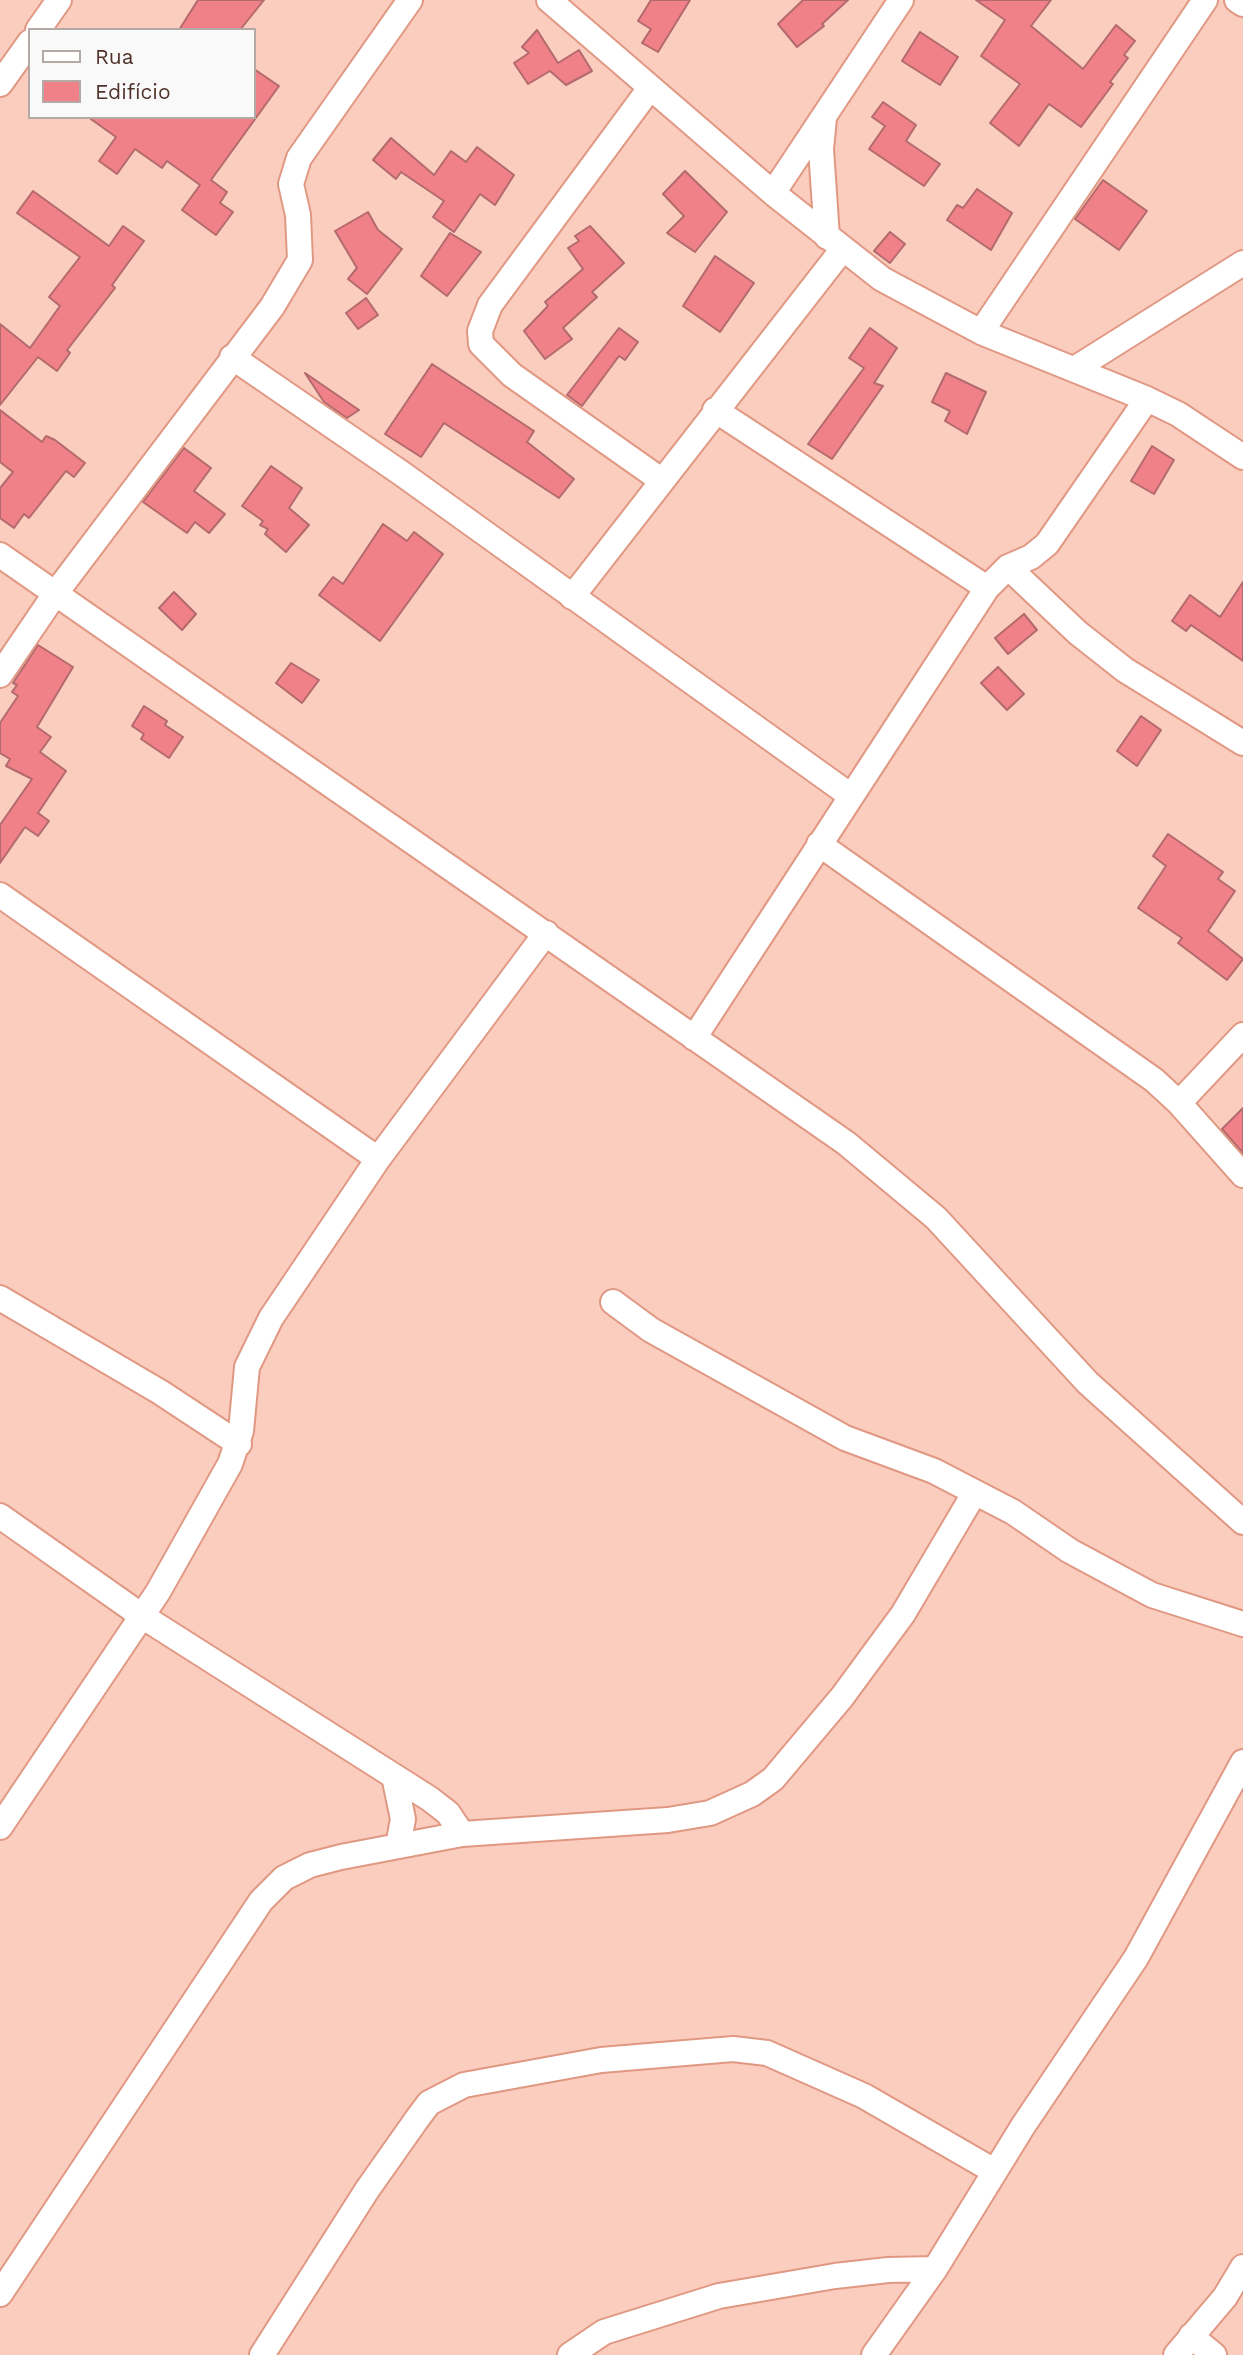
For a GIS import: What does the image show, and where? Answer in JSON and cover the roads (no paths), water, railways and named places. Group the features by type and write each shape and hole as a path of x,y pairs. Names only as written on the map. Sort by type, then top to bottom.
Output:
{"street":[{"path":"39,28 59,0"},
{"path":"0,675 55,594 272,307 300,260 298,215 291,184 299,158 410,0"},
{"path":"549,0 773,193 882,279 981,332 1076,368 1178,414 1243,457"},
{"path":"773,193 901,0"},
{"path":"981,332 1205,0"},
{"path":"1237,0 1243,4"},
{"path":"0,84 28,45"},
{"path":"650,88 490,305 480,331 481,344 512,375 661,480"},
{"path":"572,597 715,410 835,243 821,149 825,114"},
{"path":"1076,368 1243,263"},
{"path":"232,357 401,472 851,796"},
{"path":"694,1038 987,588 1008,567 1031,557 1046,544 1147,399"},
{"path":"715,410 987,588"},
{"path":"0,555 846,1143 936,1218 1088,1383 1243,1522"},
{"path":"1008,567 1078,633 1125,670 1243,743"},
{"path":"819,844 1143,1072 1180,1102 1243,1175"},
{"path":"0,895 378,1159"},
{"path":"3,1814 142,1616 239,1444 247,1367 271,1318 378,1159 546,933"},
{"path":"1180,1102 1243,1035"},
{"path":"0,1298 160,1392 239,1444"},
{"path":"613,1302 651,1330 845,1438 934,1471 1013,1512 1070,1551 1152,1595 1243,1623"},
{"path":"0,2294 261,1901 284,1878 310,1865 462,1834 668,1821 710,1813 752,1794 772,1779 842,1697 903,1614 975,1492"},
{"path":"0,1516 142,1616 448,1813 462,1834"},
{"path":"874,2355 935,2269 994,2171 1136,1958 1243,1762"},
{"path":"394,1776 402,1819 398,1846"},
{"path":"262,2355 367,2190 417,2119 429,2103 464,2085 600,2060 733,2049 768,2053 864,2095 994,2171"},
{"path":"1176,2355 1191,2336 1234,2302 1243,2267"},
{"path":"570,2355 604,2332 719,2296 835,2276 888,2270 935,2269"},
{"path":"1191,2336 1214,2355"}]}
